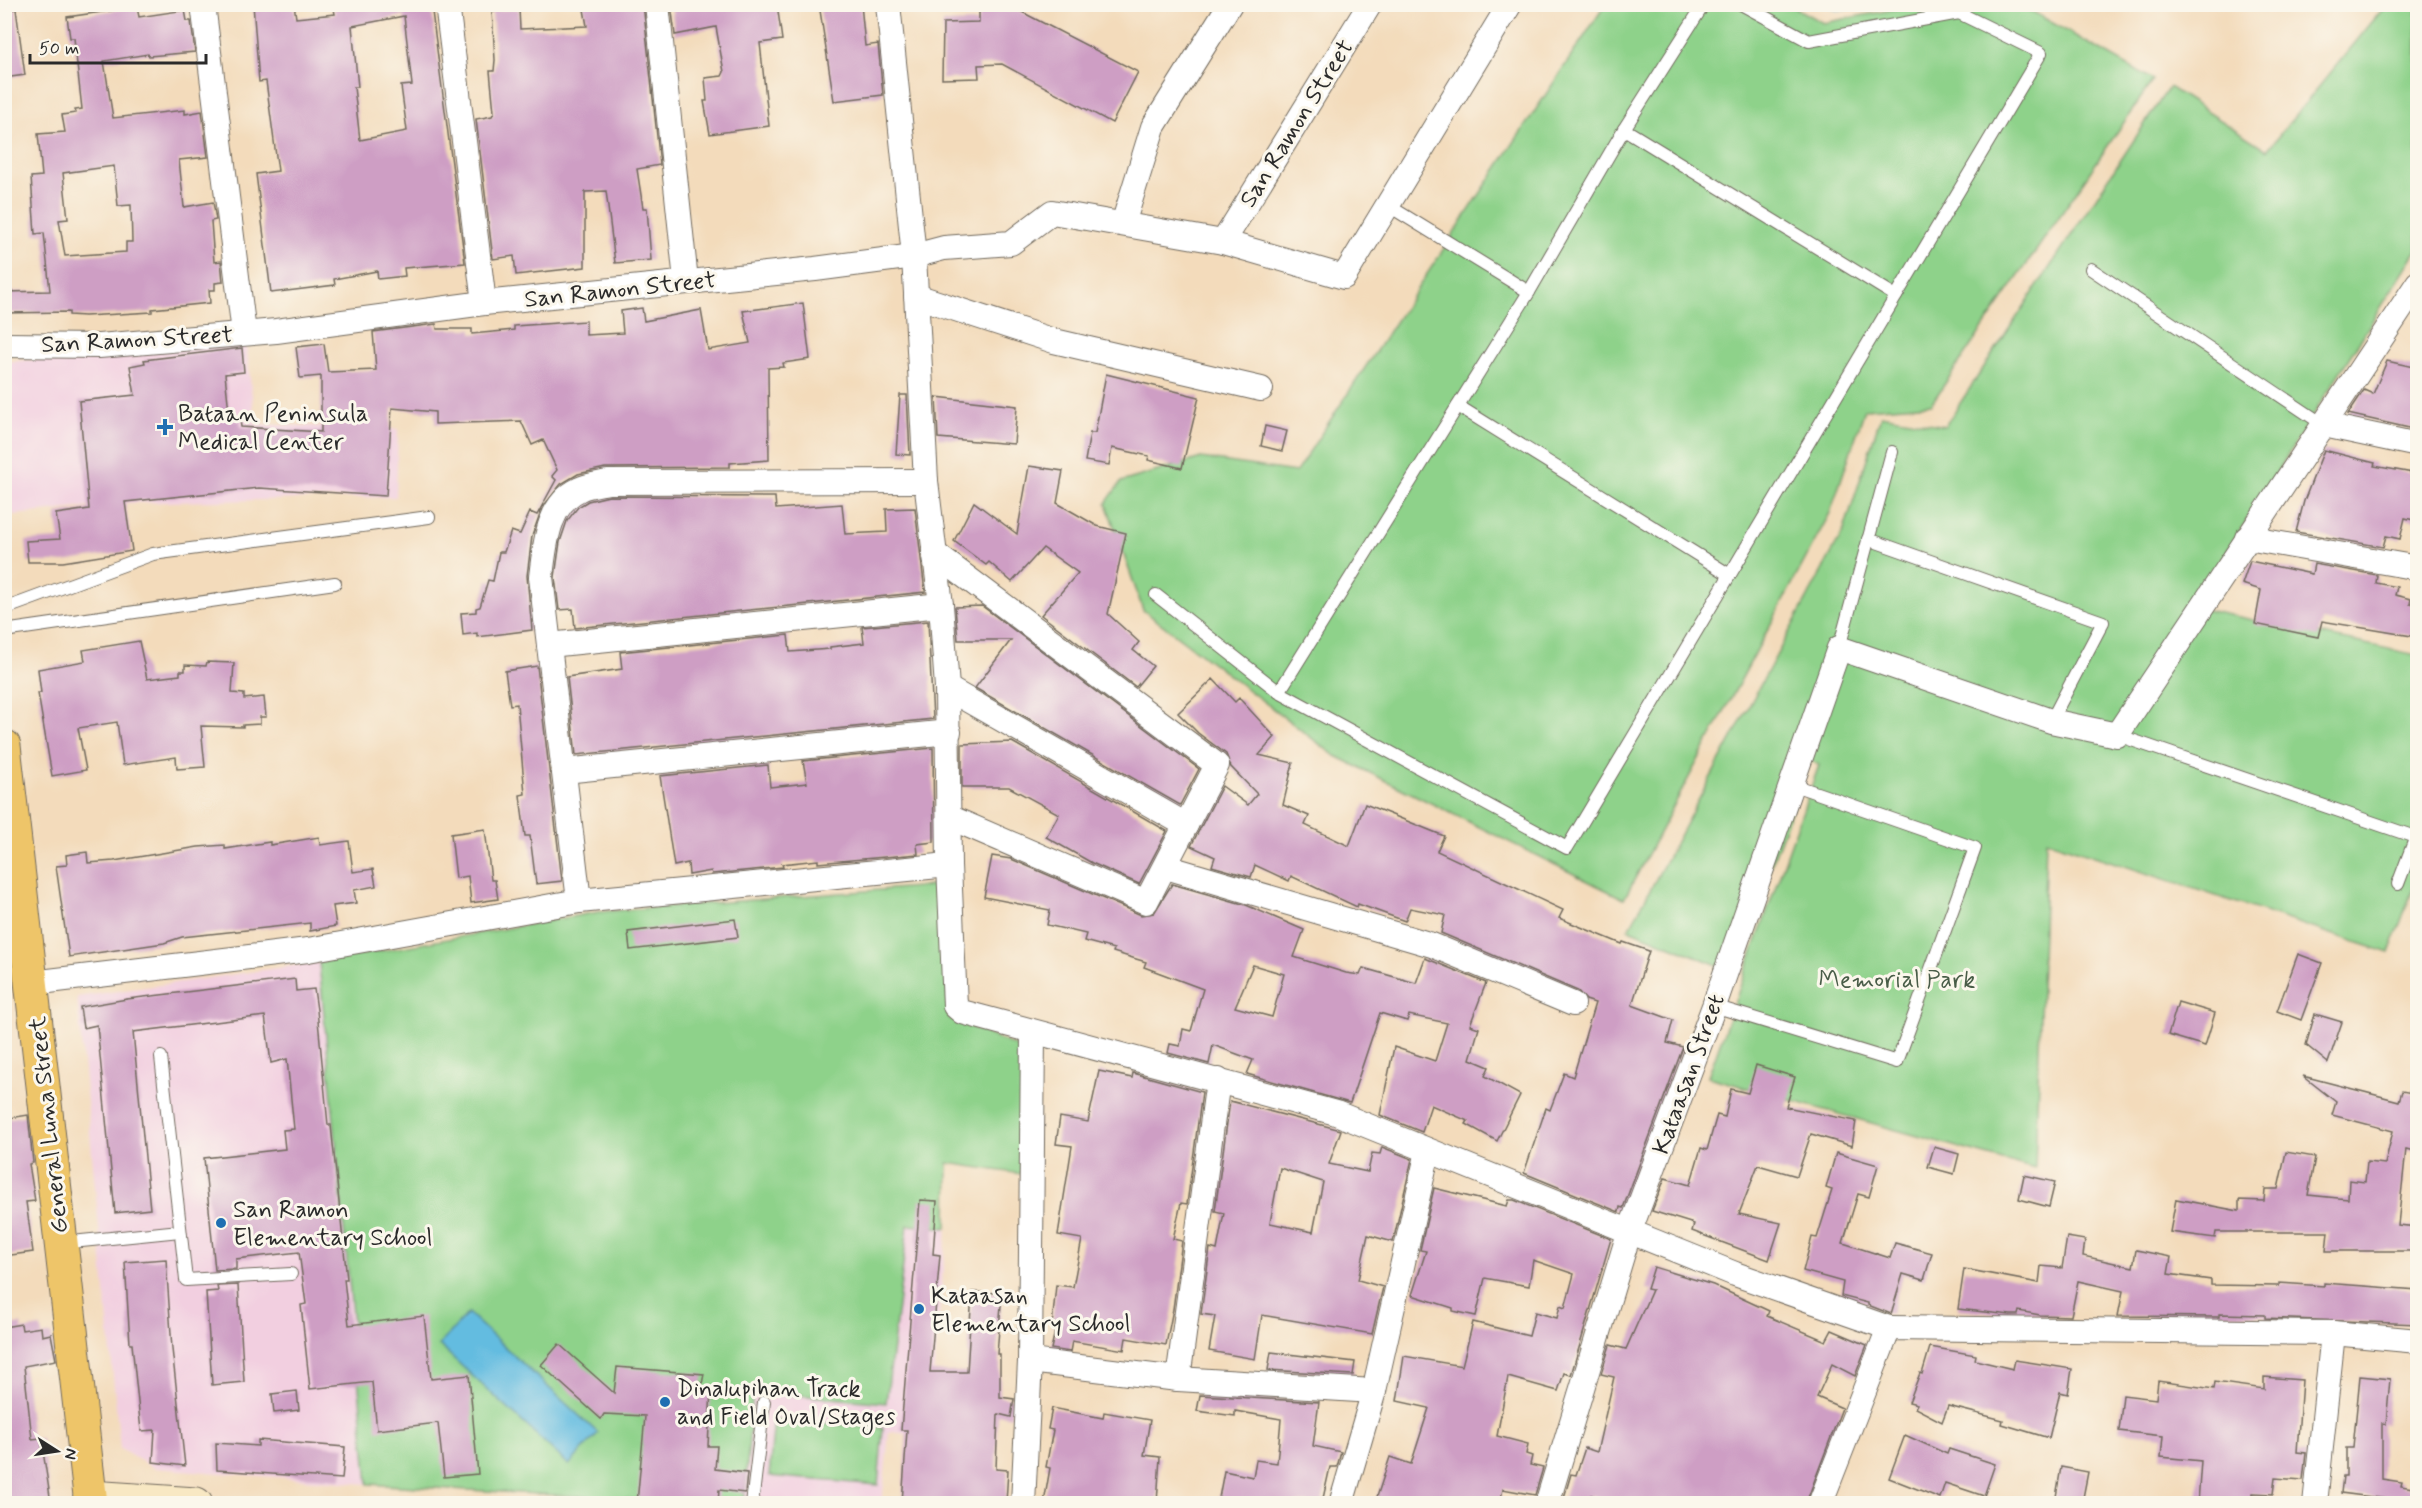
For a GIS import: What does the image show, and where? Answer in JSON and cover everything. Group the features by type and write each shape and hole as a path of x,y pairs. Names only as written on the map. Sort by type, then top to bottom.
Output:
{"main road":[{"name":"General Luna Street","path":"4,746 90,1500"},
{"path":"90,1500 196,1503"}],"street":[{"path":"202,4 243,333"},
{"path":"447,4 484,303"},
{"path":"657,4 686,281"},
{"path":"888,4 914,256 926,481 941,605 950,732 948,865 956,1006 962,1012 1033,1034 1218,1080 1336,1113 1629,1233 1735,1274 1889,1328 2333,1333 2418,1341"},
{"path":"1123,224 1154,127 1230,4"},
{"name":"San Ramon Street","path":"1223,242 1370,4"},
{"path":"1389,206 1510,4"},
{"name":"San Ramon Street","path":"4,345 99,346 243,333 484,303 914,256 944,248 1011,243 1052,212 1223,242 1344,277 1389,206"},
{"path":"1839,648 2051,721 2117,735 2324,425 2408,315 2418,283"},
{"path":"916,296 1054,341 1261,389"},
{"path":"2324,425 2418,445"},
{"path":"579,901 541,577 547,530 561,504 580,489 608,482 926,481"},
{"path":"2247,538 2418,568"},
{"path":"934,553 1217,765 1146,902 949,817"},
{"path":"549,645 941,605"},
{"name":"Kataasan Street","path":"1546,1503 1629,1233 1714,1006 1839,648"},
{"path":"947,688 1186,825"},
{"path":"564,771 950,732"},
{"path":"32,983 308,950 579,901 948,865"},
{"path":"1166,867 1432,945 1573,1005"},
{"path":"1023,1503 1030,1361 1033,1034"},
{"path":"1179,1379 1218,1080"},
{"path":"1341,1503 1374,1391 1428,1151"},
{"path":"1820,1503 1889,1328"},
{"path":"2315,1503 2333,1333"},
{"path":"1030,1361 1179,1379 1374,1391"}],"lane":[{"path":"1279,692 1529,292 1624,129 1704,4"},
{"path":"1156,595 1279,692 1567,848 2042,53 1959,13 1809,41 1741,4"},
{"path":"1624,129 1896,296"},
{"path":"1389,206 1529,292"},
{"path":"2091,269 2324,425"},
{"path":"1458,406 1730,575"},
{"path":"1839,648 1892,452"},
{"path":"4,609 153,554 429,518"},
{"path":"1868,539 2103,622 2051,721"},
{"path":"4,631 335,583"},
{"path":"2117,735 2416,834 2398,884"},
{"path":"1714,1006 1898,1062 1975,848 1791,784"},
{"path":"161,1057 186,1280 291,1274"},
{"path":"61,1243 180,1231"},
{"path":"752,1503 764,1402"}],"shaded area":[{"name":"Bataan Peninsula Medical Center","path":"246,342 255,424 398,429 396,497 125,503 13,515 5,456 4,362"},
{"name":"San Ramon Elementary School","path":"319,962 368,1484 154,1468 120,1449 77,997"},
{"name":"Kataasan Elementary School","path":"908,1225 947,1228 928,1435 889,1432 882,1503 744,1504 753,1390 886,1403"}],"green space":[{"path":"1605,5 1790,5 1823,23 1917,5 2021,5 2153,80 1931,404 1865,409 1830,513 1624,899 1334,755 1143,610 1106,503 1121,482 1201,458 1296,472"},
{"name":"Memorial Park","path":"2386,5 2417,5 2417,250 2192,607 2417,655 2417,878 2389,953 2046,840 2035,1169 1708,1077 1819,765 1810,760 1732,971 1629,929 1844,530 1881,415 1945,426 2169,87 2267,150"},
{"path":"943,885 949,1018 1025,1050 1021,1174 948,1163 947,1228 908,1225 886,1403 753,1391 744,1503 689,1503 368,1484 319,962 598,912"},
{"path":"774,1419 883,1428 878,1485 769,1476"}],"water":[{"path":"468,1313 598,1433 569,1465 439,1345"}],"building":[{"path":"253,4 294,4 296,18 335,14 333,4 431,4 465,263 404,268 405,276 378,279 377,271 334,279 335,285 271,293 256,174 278,171 266,81 259,82","holes":["404,16 412,85 401,86 407,131 360,140 354,87 358,87 352,26"]},
{"path":"583,4 643,4 660,165 637,169 643,208 647,208 651,260 615,263 606,191 585,192 585,267 516,275 514,256 493,259 476,119 492,116 494,112 490,71 494,71 495,60 492,11 519,9 520,29 587,26"},
{"path":"671,4 777,4 782,40 760,43 769,126 710,134 704,101 707,101 705,78 722,76 724,72 716,27 675,35"},
{"path":"819,4 861,4 865,46 878,44 883,95 834,101"},
{"path":"137,7 139,17 185,10 187,21 191,21 195,52 149,56 148,54 104,61 113,118 185,110 185,114 202,111 208,157 179,160 184,207 213,202 216,220 211,221 214,262 221,261 223,282 215,283 215,290 209,290 210,303 152,309 152,312 85,316 69,315 69,312 4,313 4,292 50,291 44,233 35,234 31,177 42,176 38,134 65,132 62,115 76,113 75,110 82,109 74,38 70,38 67,17","holes":["114,166 118,206 131,205 132,242 126,242 126,252 65,256 59,220 68,219 63,173"]},
{"path":"16,9 25,75 4,78 4,10"},
{"path":"1018,10 1138,72 1112,123 1002,64 978,65 979,78 942,79 943,23 979,22 979,11"},
{"path":"803,303 810,359 783,363 784,367 768,368 769,460 730,463 730,467 605,468 578,474 561,484 542,508 532,536 527,576 532,630 477,637 477,633 463,635 461,613 476,612 476,608 480,607 488,580 493,581 499,552 504,552 511,531 520,534 530,512 537,515 556,480 552,476 557,470 543,440 532,445 521,421 435,424 435,412 392,408 386,496 259,488 125,502 132,551 63,562 28,562 26,541 60,539 56,514 89,509 79,401 135,395 130,366 145,363 144,360 242,348 244,372 225,374 230,421 240,420 241,427 321,432 321,376 300,378 296,347 324,344 328,372 376,370 373,332 436,324 437,329 472,329 472,334 514,330 514,326 586,321 586,335 623,333 621,311 642,308 644,321 701,310 708,350 750,343 743,311"},
{"path":"2387,361 2418,368 2418,430 2348,414 2364,390 2373,394"},
{"path":"1106,374 1199,397 1182,468 1148,460 1149,456 1112,448 1109,465 1085,461 1090,433 1095,433"},
{"path":"900,395 907,395 910,455 896,454"},
{"path":"936,397 1017,406 1014,444 938,438"},
{"path":"1265,426 1287,431 1282,451 1261,446"},
{"path":"2324,450 2375,463 2374,466 2418,474 2418,521 2405,518 2400,539 2386,536 2383,547 2296,532 2304,501"},
{"path":"1029,466 1063,471 1057,503 1097,526 1126,533 1108,614 1139,642 1133,650 1153,666 1136,687 1041,615 1078,573 1043,548 1012,582 989,562 986,565 954,541 974,502 1017,534"},
{"path":"609,496 775,497 776,509 842,504 845,534 887,532 886,509 915,508 925,592 575,628 573,609 559,610 555,577 560,542 567,521 578,507 588,501"},
{"path":"2250,561 2312,574 2314,564 2377,575 2376,583 2397,587 2395,595 2411,599 2410,604 2418,606 2418,637 2322,621 2318,637 2255,624 2261,590 2242,584"},
{"path":"982,606 1199,769 1180,805 975,688 1011,640 958,640 955,607"},
{"path":"928,621 933,719 576,755 567,677 622,669 620,652 788,635 790,652 830,649 830,647 864,643 862,627"},
{"path":"139,641 147,679 180,675 180,671 185,671 185,665 206,666 207,662 234,663 232,693 244,694 244,699 264,697 266,717 260,717 260,724 243,725 243,727 201,726 205,767 177,769 176,757 123,765 117,722 78,728 86,770 52,776 38,693 41,693 38,669 85,661 83,650"},
{"path":"537,666 562,881 536,884 530,836 525,836 520,795 525,794 517,704 510,705 505,671"},
{"path":"1213,679 1235,702 1239,698 1275,737 1259,755 1293,763 1283,805 1309,816 1305,825 1349,846 1365,804 1444,836 1437,851 1563,910 1559,918 1622,944 1623,942 1649,951 1632,1005 1673,1020 1667,1043 1683,1047 1623,1208 1620,1207 1619,1212 1524,1173 1546,1108 1550,1110 1564,1073 1573,1077 1595,1003 1586,1000 1578,991 1441,933 1445,915 1410,908 1405,921 1358,904 1357,907 1291,876 1289,881 1255,865 1251,877 1212,866 1215,857 1191,846 1222,786 1248,805 1257,794 1231,767 1226,754 1198,733 1178,713"},
{"path":"1012,742 1167,831 1139,884 1092,863 1046,837 1059,814 1009,787 962,787 962,744"},
{"path":"933,748 934,842 917,844 918,854 818,863 818,860 782,864 783,867 712,874 711,871 689,875 688,863 674,866 660,776 768,765 770,787 807,783 803,761"},
{"path":"485,829 491,880 495,880 498,899 471,903 468,876 456,878 451,834"},
{"path":"319,837 320,845 349,841 353,872 373,869 376,886 354,890 356,903 333,906 336,926 310,931 310,923 182,937 164,943 69,957 56,866 67,865 66,855 87,852 88,863 198,847 225,845 225,849"},
{"path":"992,856 1011,859 1141,915 1154,913 1172,884 1246,905 1304,930 1294,957 1346,973 1360,975 1363,968 1416,983 1425,958 1486,983 1470,1025 1479,1028 1470,1059 1489,1067 1485,1076 1520,1095 1497,1141 1466,1124 1468,1121 1431,1105 1422,1132 1380,1115 1394,1047 1435,1061 1447,1023 1409,1015 1407,1021 1380,1013 1350,1103 1247,1074 1253,1060 1213,1045 1209,1064 1168,1053 1170,1044 1180,1046 1183,1029 1191,1031 1203,989 1144,967 1146,962 1113,952 1114,949 1084,941 1086,934 1047,925 1050,910 984,897","holes":["1253,965 1284,974 1272,1017 1235,1007"]},
{"path":"735,919 738,937 630,950 628,932"},
{"path":"2298,954 2322,963 2301,1020 2277,1011"},
{"path":"295,979 296,991 314,989 328,1125 331,1125 347,1279 344,1279 349,1325 424,1316 431,1379 469,1375 478,1474 444,1477 438,1423 377,1430 372,1382 310,1389 301,1305 306,1304 299,1252 236,1259 236,1269 215,1270 204,1158 285,1149 283,1130 294,1129 287,1059 271,1063 265,1016 133,1032 150,1209 115,1213 97,1025 83,1028 80,1007 127,999"},
{"path":"2178,1002 2215,1013 2205,1046 2168,1035"},
{"path":"2315,1014 2342,1022 2328,1063 2306,1045"},
{"path":"1756,1065 1795,1077 1786,1107 1856,1121 1852,1146 1811,1134 1797,1176 1758,1165 1739,1214 1781,1223 1769,1260 1692,1231 1694,1224 1652,1211 1665,1178 1690,1185 1701,1148 1707,1150 1717,1115 1725,1117 1731,1089 1748,1093"},
{"path":"1099,1071 1132,1078 1133,1073 1202,1092 1187,1204 1181,1203 1173,1239 1182,1241 1166,1345 1126,1338 1124,1350 1072,1341 1070,1352 1051,1349 1056,1327 1052,1326 1056,1285 1073,1287 1082,1239 1058,1235 1072,1146 1056,1144 1060,1117 1088,1122"},
{"path":"2303,1076 2399,1101 2402,1091 2418,1094 2418,1152 2406,1149 2398,1225 2418,1227 2418,1251 2326,1251 2328,1232 2216,1232 2215,1238 2170,1232 2176,1199 2239,1211 2239,1200 2264,1201 2265,1189 2278,1189 2286,1152 2315,1157 2308,1195 2348,1199 2349,1180 2365,1182 2367,1162 2385,1164 2393,1131 2332,1115 2336,1102"},
{"path":"1230,1101 1341,1130 1329,1164 1368,1172 1372,1153 1380,1154 1382,1147 1412,1159 1393,1242 1368,1235 1358,1280 1383,1287 1372,1334 1262,1315 1255,1359 1209,1351 1215,1316 1201,1314 1210,1248 1217,1250 1224,1213 1215,1211","holes":["1280,1168 1323,1182 1313,1232 1270,1223"]},
{"path":"28,1115 33,1163 29,1164 35,1201 26,1202 33,1252 4,1256 4,1119"},
{"path":"1934,1147 1959,1154 1954,1174 1928,1167"},
{"path":"1836,1153 1878,1165 1869,1197 1858,1194 1843,1243 1890,1258 1895,1243 1932,1253 1924,1280 1903,1274 1891,1314 1868,1305 1868,1303 1841,1296 1843,1282 1803,1271 1812,1237 1817,1238 1832,1190 1826,1188"},
{"path":"2024,1175 2055,1182 2049,1207 2019,1199"},
{"path":"1434,1188 1507,1206 1509,1200 1514,1200 1611,1239 1571,1375 1564,1373 1558,1391 1508,1377 1497,1436 1528,1444 1526,1454 1532,1456 1530,1465 1543,1468 1535,1495 1503,1489 1500,1503 1375,1503 1390,1457 1411,1464 1429,1408 1397,1401 1404,1356 1462,1366 1473,1322 1529,1336 1535,1312 1557,1318 1560,1306 1565,1308 1574,1274 1533,1260 1529,1286 1485,1278 1476,1316 1453,1311 1453,1308 1412,1295 1426,1251 1420,1250"},
{"path":"920,1200 937,1201 933,1254 940,1255 930,1372 967,1372 972,1292 1002,1293 997,1354 1000,1354 1000,1397 1014,1399 1011,1417 998,1414 996,1469 1008,1470 1006,1503 902,1503 907,1430 901,1430"},
{"path":"2067,1237 2085,1240 2083,1256 2133,1267 2136,1250 2171,1257 2168,1274 2211,1280 2211,1285 2279,1286 2279,1283 2324,1286 2324,1283 2418,1290 2418,1324 2265,1318 2265,1315 2118,1316 2123,1291 2078,1281 2071,1316 2040,1315 2019,1311 2018,1315 2011,1315 1958,1309 1964,1269 2039,1283 2041,1266 2062,1268"},
{"path":"166,1259 172,1349 185,1466 153,1462 155,1430 141,1431 132,1344 130,1344 125,1262"},
{"path":"1654,1267 1713,1285 1769,1311 1767,1316 1826,1341 1832,1330 1867,1345 1855,1376 1832,1364 1817,1397 1842,1408 1806,1503 1617,1503 1591,1495 1589,1503 1563,1501 1571,1474 1576,1475 1585,1448 1597,1452 1614,1377 1601,1374 1610,1345 1626,1349 1652,1290 1647,1289"},
{"path":"238,1285 244,1382 212,1385 206,1292 218,1291 217,1286"},
{"path":"21,1324 22,1330 41,1327 42,1336 51,1334 56,1360 24,1366 32,1439 41,1438 51,1503 4,1503 4,1327"},
{"path":"559,1344 614,1393 617,1367 704,1374 701,1389 711,1390 708,1446 717,1446 715,1469 747,1473 745,1493 719,1490 718,1503 637,1503 645,1416 604,1414 601,1419 541,1365"},
{"path":"1930,1347 1976,1355 1975,1360 2013,1369 2015,1360 2072,1369 2068,1394 2060,1392 2049,1438 2002,1424 2003,1420 1948,1406 1942,1422 1915,1408 1917,1404 1909,1402 1920,1373 1922,1374"},
{"path":"1271,1352 1355,1362 1353,1375 1268,1370"},
{"path":"2360,1376 2390,1379 2386,1424 2382,1423 2382,1479 2402,1482 2401,1486 2418,1489 2418,1503 2341,1493 2343,1476 2346,1476 2346,1448 2353,1448"},
{"path":"2264,1377 2302,1380 2297,1452 2306,1453 2303,1480 2275,1478 2273,1494 2253,1493 2252,1503 2198,1503 2201,1461 2161,1457 2163,1436 2119,1431 2123,1395 2156,1399 2158,1381 2214,1389 2215,1382 2264,1389"},
{"path":"297,1391 299,1410 274,1413 272,1394"},
{"path":"1200,1395 1319,1402 1313,1446 1341,1452 1337,1467 1330,1467 1322,1503 1218,1503 1224,1471 1253,1477 1256,1460 1277,1463 1281,1419 1235,1411 1235,1416 1197,1411"},
{"path":"1052,1408 1103,1418 1104,1412 1150,1420 1144,1455 1160,1457 1157,1503 1044,1503 1050,1468 1046,1467 1053,1430 1048,1429"},
{"path":"1905,1435 1947,1454 1949,1449 1995,1464 1984,1496 1945,1483 1940,1498 1889,1478"},
{"path":"258,1440 345,1447 342,1479 217,1470 216,1443 258,1446"},
{"path":"2061,1467 2088,1472 2082,1503 2055,1503"}],"waterway":[{"path":"1832,4 1838,7 1853,4"}],"place":[{"name":"Bataan Peninsula Medical Center","path":"165,427"},
{"name":"San Ramon Elementary School","path":"221,1223"},
{"name":"Kataasan Elementary School","path":"919,1309"},
{"name":"Dinalupihan Track and Field Oval/Stages","path":"665,1402"}]}
